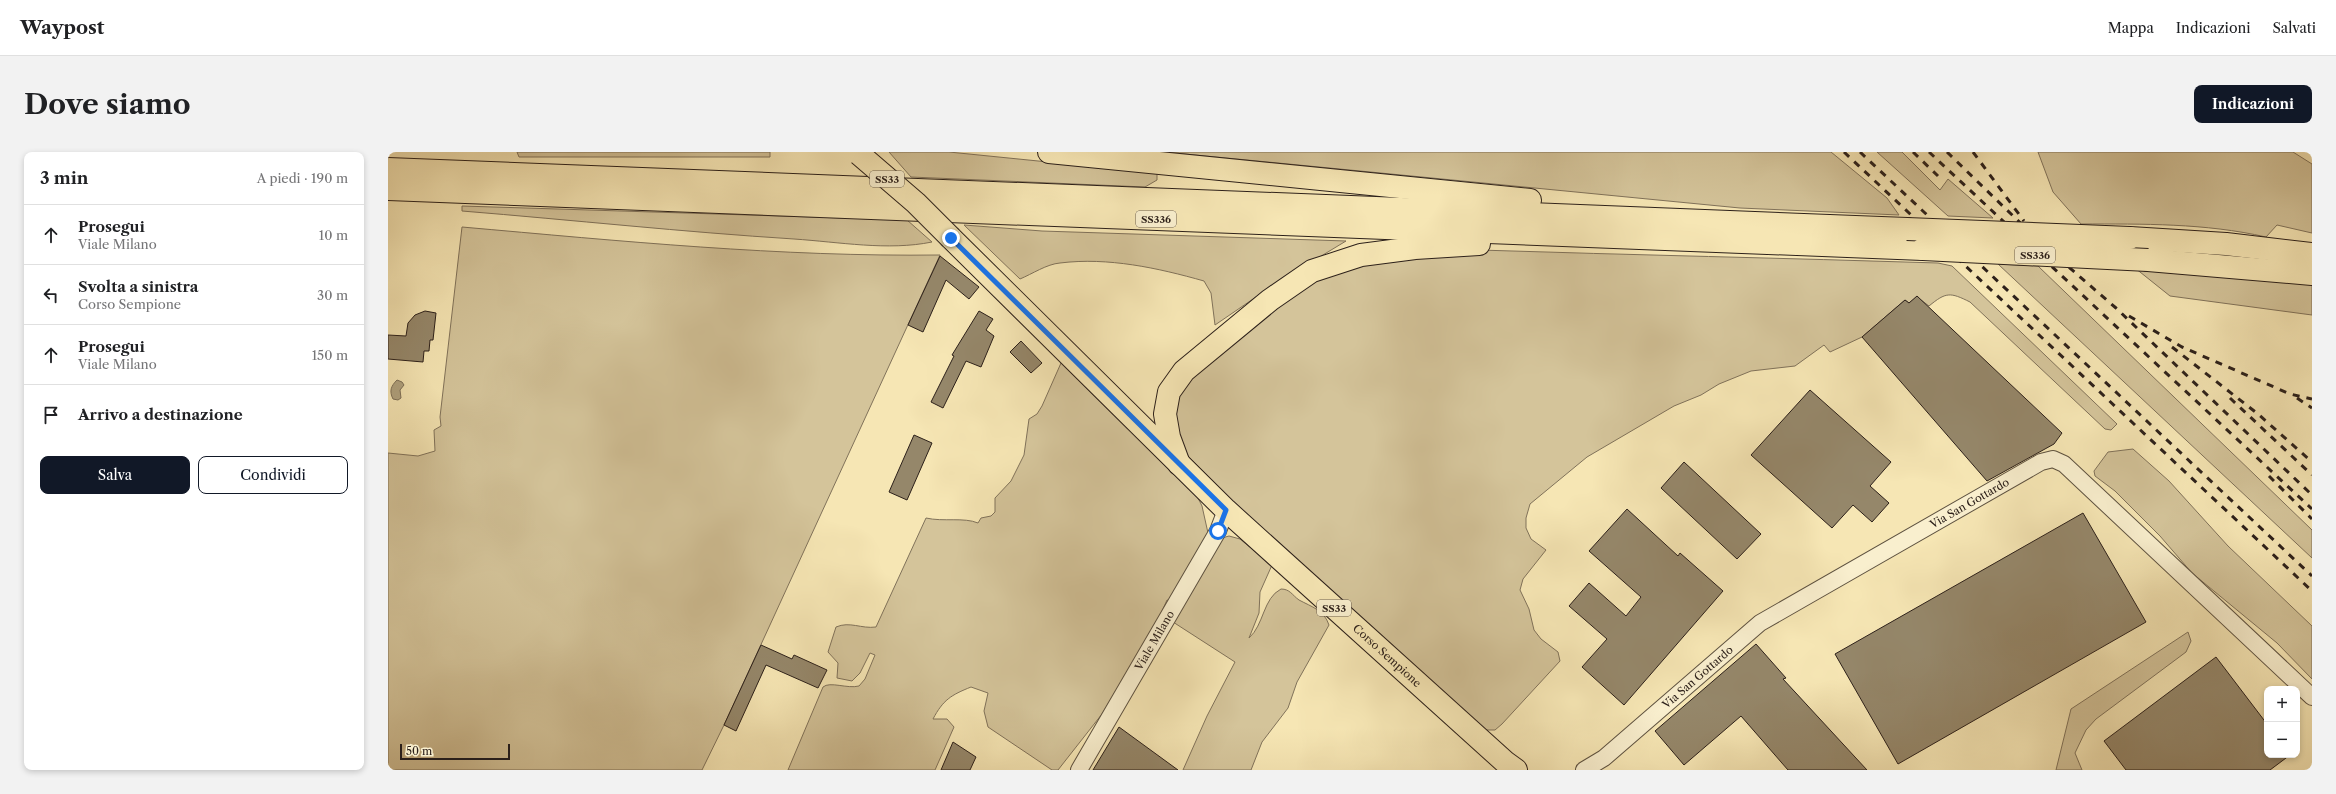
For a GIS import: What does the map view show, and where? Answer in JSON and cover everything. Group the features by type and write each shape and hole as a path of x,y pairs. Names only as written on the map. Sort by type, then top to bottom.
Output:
{"main road":[{"path":"1049,152 1525,199 1650,229"},
{"name":"SS33","path":"865,153 1179,464"},
{"name":"SS336","path":"388,169 1650,229 1923,249 2148,260 2312,274"},
{"name":"SS336","path":"388,189 1650,229 1907,229 2130,238 2226,244 2312,254"},
{"path":"1179,464 1169,437 1165,414 1169,392 1184,371 1270,300 1312,271 1361,255 1415,248 1485,244 1650,229"},
{"name":"Corso Sempione","path":"1179,464 1226,510 1512,769"}],"street":[{"name":"Via San Gottardo","path":"1584,770 1601,764 1760,623 2041,462 2052,459 2064,464 2312,697"},
{"name":"Viale Milano","path":"1079,770 1218,531 1226,510"}],"shaded area":[{"path":"517,152 770,152 770,157 519,157"},
{"path":"889,152 949,152 1157,173 1157,180 1145,187 911,177"},
{"path":"1165,152 1831,152 1887,198 1899,215 1740,208"},
{"path":"1877,152 1902,152 1940,190 1948,179 1993,218 1948,216"},
{"path":"2038,152 2293,152 2312,164 2312,233 2277,225 2266,237 2220,229 2174,225 2081,224 2053,192"},
{"path":"462,206 907,220 932,242 898,246 863,245 462,211"},
{"path":"964,225 1042,231 1346,241 1275,284 1215,325 1211,293 1204,281 1151,268 1096,261 1055,264 1020,279"},
{"path":"462,227 641,243 760,251 880,255 940,255 702,770 388,770 388,453 418,456 435,451 434,430 441,426 440,417"},
{"path":"1479,250 1938,263 1952,266 2117,424 2111,430 2105,429 1970,302 1953,295 1944,296 1929,306 1917,297 1909,303 1905,300 1862,337 1830,352 1824,345 1795,366 1751,371 1719,384 1701,395 1674,406 1587,457 1530,504 1526,518 1526,528 1531,539 1546,550 1523,579 1520,590 1529,609 1534,630 1541,639 1558,652 1560,661 1502,724 1495,730 1483,730 1243,511 1181,449 1172,404 1179,389 1310,278 1362,260"},
{"path":"1998,264 2038,266 2312,530 2312,558"},
{"path":"2135,268 2312,283 2312,315 2170,296"},
{"path":"1061,363 1198,498 1202,506 1208,533 1171,601 1167,600 1159,618 1102,714 1058,770 1052,770 988,727 984,711 988,693 971,687 948,699 940,707 933,719 947,719 954,727 935,770 788,770 823,687 826,685 849,687 859,686 865,679 875,655 870,653 860,673 852,681 837,678 838,663 828,652 836,627 841,625 851,625 876,627 926,518 939,520 966,520 978,523 981,518 991,516 995,512 995,498 1011,481 1024,455 1029,419 1037,414 1042,406"},
{"path":"397,380 402,382 404,385 400,390 401,398 398,400 393,399 391,391 393,384"},
{"path":"2133,449 2169,481 2228,546 2312,626 2312,679 2277,643 2192,573 2160,536 2115,491 2095,476 2094,471 2108,452"},
{"path":"1229,536 1240,539 1272,565 1260,592 1259,613 1249,638 1258,626 1267,605 1275,593 1281,589 1289,591 1299,600 1321,612 1329,625 1297,682 1288,708 1262,742 1251,770 1183,770 1207,716 1235,662 1173,622 1222,538"},
{"path":"2188,632 2191,641 2186,652 2096,719 2086,730 2075,753 2082,770 2056,770 2071,709"}],"building":[{"path":"940,256 979,287 969,299 946,280 923,332 908,325"},
{"path":"1917,296 2062,433 2054,444 1987,481 1862,337 1905,300 1909,303"},
{"path":"425,311 436,313 433,340 430,340 429,351 424,351 423,362 388,359 388,335 406,336 408,323 415,315"},
{"path":"979,311 993,319 986,330 994,336 981,367 966,361 943,408 931,402 954,356 952,355"},
{"path":"1021,341 1042,363 1031,373 1010,352"},
{"path":"1810,390 1891,462 1870,486 1889,503 1872,522 1853,505 1832,528 1751,455"},
{"path":"914,435 932,443 907,500 889,492"},
{"path":"1684,462 1761,534 1737,559 1661,488"},
{"path":"1627,509 1678,556 1680,553 1723,591 1624,705 1582,667 1607,639 1569,606 1589,583 1626,616 1641,597 1589,551"},
{"path":"2083,513 2146,622 1898,764 1835,654"},
{"path":"1756,644 1786,678 1783,679 1867,770 1788,770 1741,716 1684,765 1655,731"},
{"path":"761,645 792,659 794,655 827,670 818,688 766,665 736,731 724,725"},
{"path":"2216,657 2264,720 2264,758 2286,758 2270,770 2126,770 2104,741"},
{"path":"1119,727 1178,770 1093,770"},
{"path":"953,742 976,757 970,770 941,770"}],"railway":[{"path":"1844,152 2312,591"},
{"path":"1860,152 2312,576"},
{"path":"1913,152 1938,176"},
{"path":"1929,152 2312,509"},
{"path":"1947,152 2041,243 2116,308 2312,495"},
{"path":"1973,152 2024,221"},
{"path":"2129,316 2182,347 2290,394 2312,399"},
{"path":"2172,347 2258,414 2312,462"},
{"path":"2230,398 2312,475"},
{"path":"2297,398 2312,408"},
{"path":"2269,476 2312,519"}],"route":[{"path":"951,238 1226,510 1218,531"}]}
